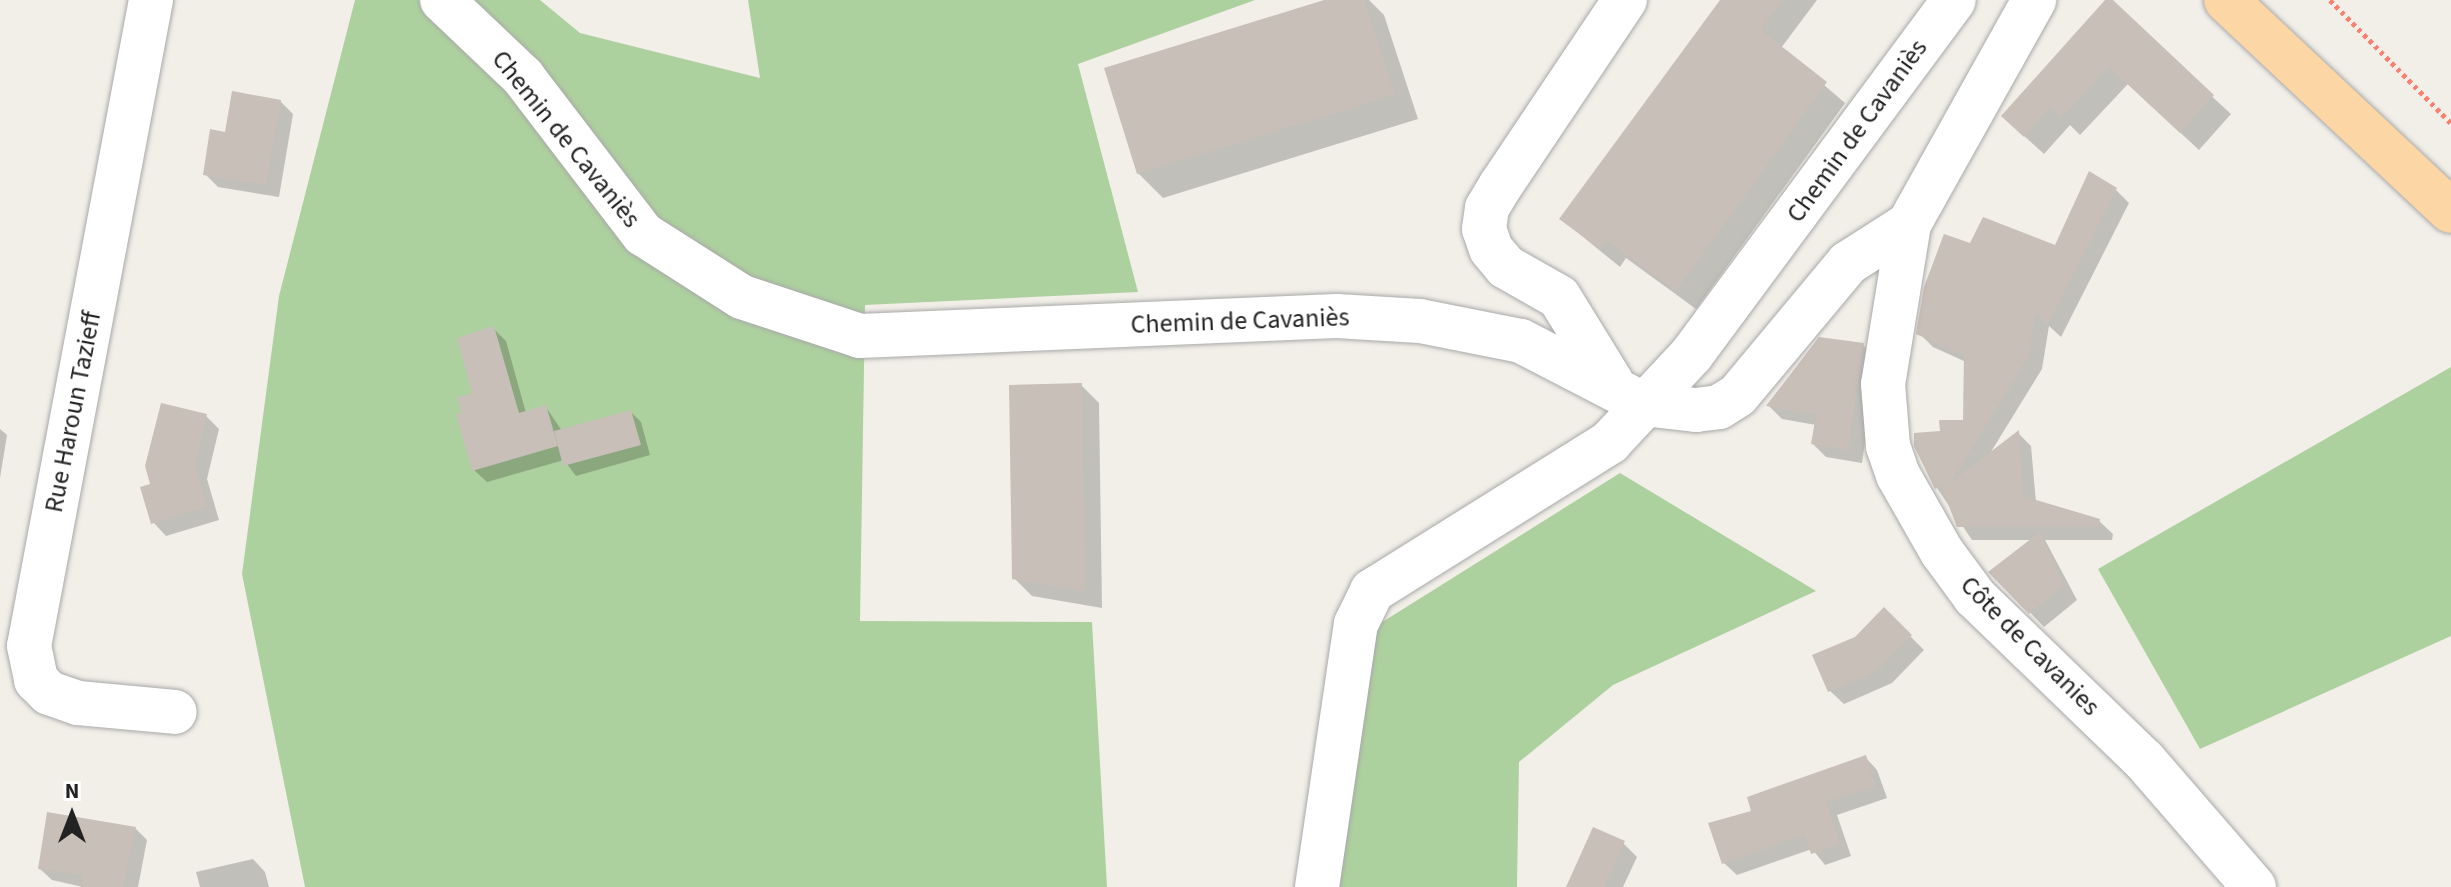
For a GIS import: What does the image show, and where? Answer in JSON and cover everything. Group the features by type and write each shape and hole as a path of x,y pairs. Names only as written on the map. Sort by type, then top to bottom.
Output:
{"main road":[{"path":"2226,0 2451,211"}],"street":[{"name":"Rue Haroun Tazieff","path":"151,0 29,646 36,680 49,693 78,703 175,712"},
{"name":"Chemin de Cavaniès","path":"442,0 523,77 643,234 742,297 860,336 1337,316 1420,321 1521,341 1629,396 1692,354 1954,0"},
{"path":"1625,0 1494,196 1484,229 1491,249 1506,267 1559,297 1629,396 1696,410 1719,407 1738,395 1848,263 1909,224 2034,0"},
{"name":"Côte de Cavanies","path":"1909,224 1883,384 1888,446 1898,475 1942,552 1975,597 2144,760 2254,887"},
{"path":"1317,887 1356,624 1372,591 1610,442 1629,396"}],"path":[{"path":"2330,0 2451,123"}],"green space":[{"path":"355,0 540,0 580,33 760,78 748,0 1255,0 1078,64 1138,292 865,305 860,621 1092,622 1107,887 305,887 242,574 279,296"},
{"path":"2451,367 2451,636 2200,749 2098,569"},
{"path":"1620,473 1816,591 1613,685 1519,762 1517,887 1333,887 1376,626"}],"building":[{"path":"1324,0 1364,0 1395,95 1137,174 1104,68"},
{"path":"1720,0 1783,0 1761,30 1827,82 1676,291 1606,240 1600,249 1559,219"},
{"path":"2105,0 2113,0 2214,95 2180,133 2109,67 2061,118 2050,108 2024,137 2001,116"},
{"path":"232,91 281,100 266,185 203,175 210,129 225,132"},
{"path":"2089,171 2117,188 2047,326 2036,312 2029,355 1951,482 2019,430 2023,496 2100,519 2099,527 1957,527 1942,488 1947,484 1935,489 1914,446 1914,433 1940,431 1939,420 1963,420 1964,355 1916,334 1924,287 1944,234 1970,243 1983,217 2055,245"},
{"path":"494,326 519,413 546,405 558,446 472,471 456,414 461,413 457,397 472,393 457,338"},
{"path":"1819,337 1864,343 1848,450 1811,444 1816,415 1766,406"},
{"path":"1082,383 1085,591 1012,579 1009,385"},
{"path":"161,403 207,414 195,465 207,507 151,524 140,487 150,484 145,466"},
{"path":"631,410 641,445 563,466 554,431"},
{"path":"2040,532 2064,585 2029,614 1988,572"},
{"path":"1884,607 1912,635 1878,670 1828,692 1812,655 1855,637"},
{"path":"1866,755 1876,786 1826,802 1840,844 1811,854 1805,835 1722,864 1708,823 1751,811 1747,797"},
{"path":"47,812 136,827 123,887 81,887 82,875 38,869"},
{"path":"1593,827 1625,841 1604,887 1566,887"}]}
